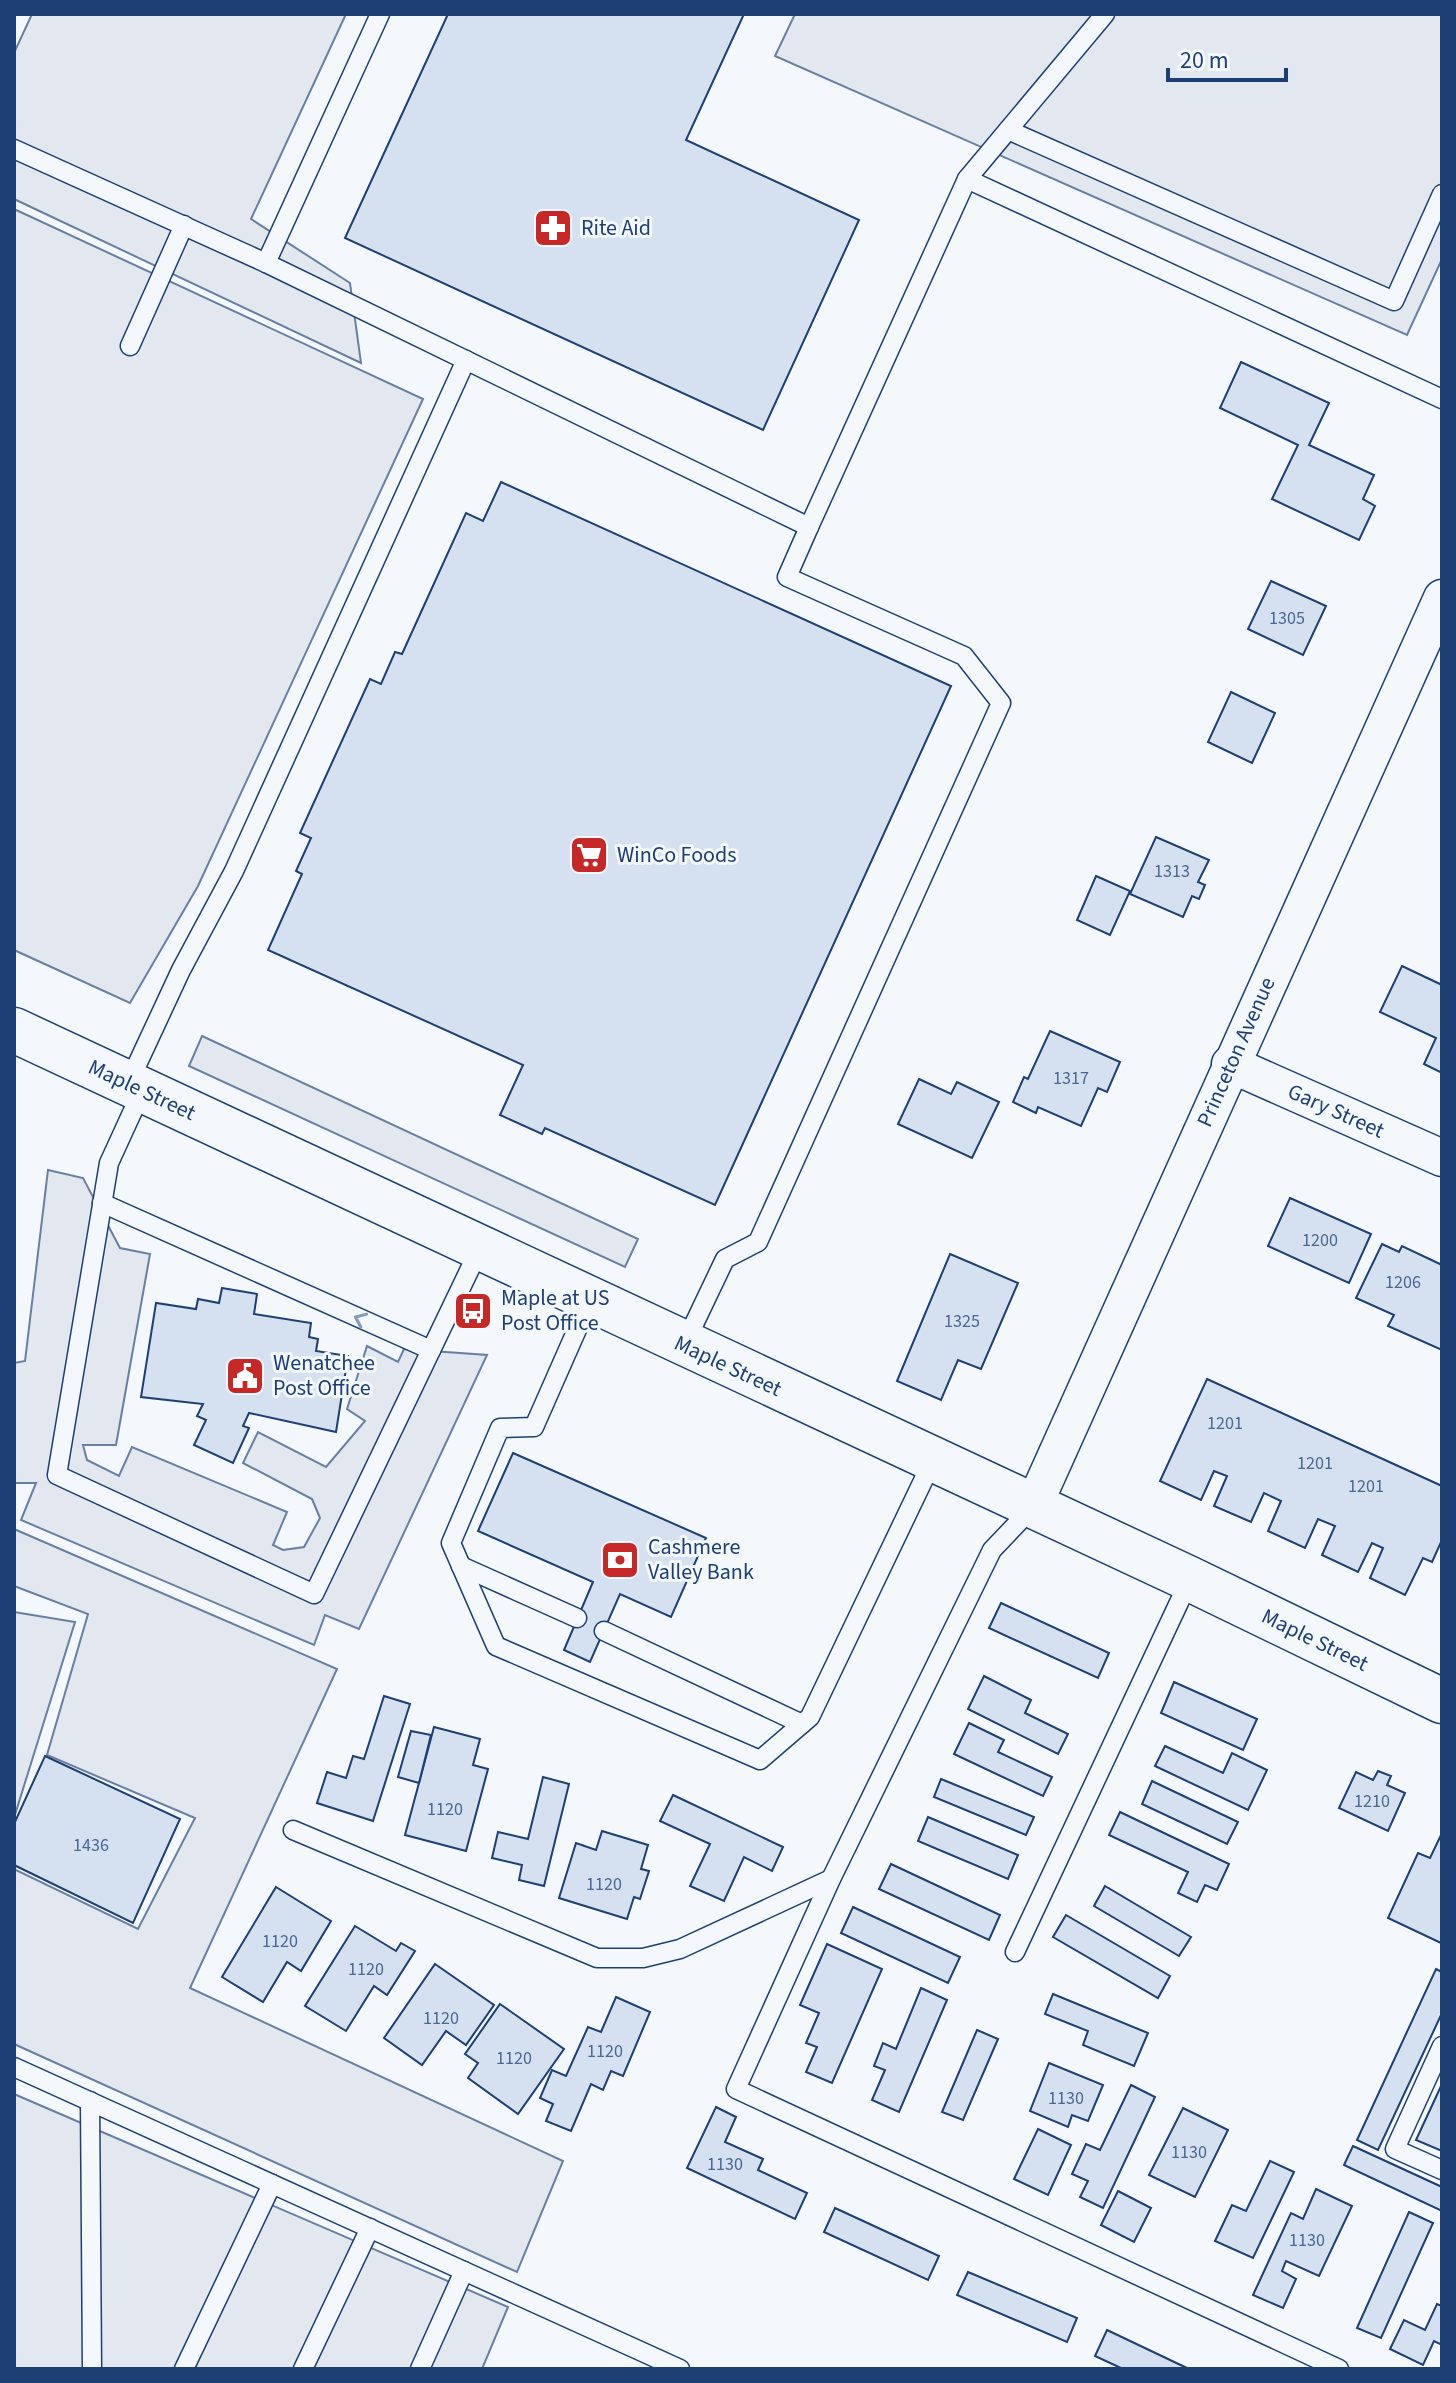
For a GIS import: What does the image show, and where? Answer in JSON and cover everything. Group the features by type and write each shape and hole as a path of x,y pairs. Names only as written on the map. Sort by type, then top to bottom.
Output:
{"street":[{"name":"Princeton Avenue","path":"1033,1507 1442,598"},
{"name":"Maple Street","path":"14,1030 684,1346 1190,1579 1442,1701"},
{"name":"Gary Street","path":"1230,1064 1442,1158"}],"lane":[{"path":"266,263 380,14"},
{"path":"684,1346 725,1259 758,1242 1001,703 964,656 787,577 967,179 1105,14"},
{"path":"1008,130 1394,301 1442,194"},
{"path":"14,149 266,263 809,527"},
{"path":"967,179 1442,399"},
{"path":"130,346 184,225"},
{"path":"466,360 234,871 181,970 135,1087 109,1163 57,1475 314,1594 480,1248"},
{"path":"102,1203 431,1350"},
{"path":"590,1300 534,1427 500,1428 451,1543 496,1646 760,1760 810,1717 933,1460"},
{"path":"1033,1507 992,1550 831,1879 736,2089 1339,2369"},
{"path":"461,1566 577,1618"},
{"path":"1015,1952 1190,1579"},
{"path":"604,1631 802,1724"},
{"path":"293,1830 597,1958 643,1958 680,1949 831,1879"},
{"path":"1442,2046 1395,2149 1442,2170"},
{"path":"14,2067 680,2369"},
{"path":"90,2101 92,2369"},
{"path":"184,2369 272,2184"},
{"path":"303,2369 370,2228"},
{"path":"420,2369 464,2271"}],"shaded area":[{"path":"32,14 346,14 251,219 350,283 361,363 14,199 14,53"},
{"path":"795,14 1442,14 1442,259 1407,335 775,56"},
{"path":"14,209 423,399 198,886 130,1003 14,950"},
{"path":"202,1036 638,1239 625,1267 189,1066"},
{"path":"48,1170 83,1178 120,1248 150,1254 116,1445 83,1445 87,1460 119,1476 132,1447 287,1512 273,1545 283,1550 304,1547 320,1518 312,1499 243,1463 258,1432 326,1467 365,1421 347,1409 367,1346 398,1362 404,1349 487,1355 359,1629 325,1615 314,1645 21,1520 36,1483 14,1483 14,1363 25,1361"},
{"path":"14,1529 337,1669 190,1988 563,2161 517,2272 14,2044 14,1869 138,1929 195,1818 47,1755 88,1614 14,1586"},
{"path":"14,1612 75,1622 14,1818"},
{"path":"14,2094 508,2307 482,2369 14,2369"}],"building":[{"path":"448,14 744,14 686,140 859,220 763,430 345,238"},
{"path":"1241,362 1329,403 1309,445 1374,475 1363,499 1375,506 1359,540 1272,499 1298,445 1220,408"},
{"name":"WinCo Foods","path":"501,482 951,686 715,1205 545,1128 542,1134 500,1115 523,1065 268,950 302,874 296,871 311,838 300,833 370,679 381,684 395,652 402,654 466,513 483,521"},
{"path":"1271,581 1326,606 1303,655 1248,629"},
{"path":"1231,692 1275,713 1252,763 1208,742"},
{"path":"1156,837 1209,860 1198,882 1205,885 1199,899 1192,896 1183,917 1130,894"},
{"path":"1096,876 1130,891 1110,935 1077,920"},
{"path":"1402,966 1442,985 1442,1073 1424,1064 1436,1038 1380,1012"},
{"path":"1050,1031 1120,1062 1107,1092 1098,1088 1081,1126 1038,1107 1036,1113 1013,1102 1024,1077 1028,1079"},
{"path":"919,1079 951,1094 957,1082 999,1102 972,1158 898,1124"},
{"path":"1290,1198 1371,1234 1349,1283 1268,1246"},
{"path":"1382,1244 1399,1252 1402,1246 1442,1265 1442,1350 1388,1326 1394,1315 1356,1298"},
{"path":"950,1254 1018,1283 981,1369 958,1360 941,1400 897,1381"},
{"name":"Wenatchee Post Office","path":"222,1288 257,1294 254,1314 311,1323 309,1337 318,1339 316,1351 348,1356 336,1432 249,1413 243,1426 249,1428 233,1463 194,1445 206,1420 197,1416 203,1404 141,1397 156,1303 196,1309 198,1299 219,1303"},
{"path":"1207,1379 1442,1486 1442,1540 1432,1562 1423,1558 1405,1595 1370,1578 1383,1548 1372,1543 1358,1572 1322,1555 1335,1526 1318,1519 1305,1548 1268,1531 1281,1501 1264,1493 1251,1522 1214,1506 1227,1476 1214,1471 1201,1500 1160,1481"},
{"name":"Cashmere Valley Bank","path":"513,1453 706,1538 671,1617 620,1594 590,1662 564,1650 593,1582 478,1531"},
{"path":"1001,1603 1109,1653 1098,1678 989,1628"},
{"path":"984,1676 1031,1700 1025,1713 1068,1734 1058,1754 968,1709"},
{"path":"1174,1682 1257,1719 1243,1750 1161,1713"},
{"path":"384,1696 410,1704 373,1821 317,1803 327,1772 346,1778 353,1756 364,1759"},
{"path":"969,1723 1004,1740 998,1752 1052,1777 1043,1796 954,1754"},
{"path":"434,1727 480,1739 473,1765 488,1769 466,1851 405,1835"},
{"path":"411,1731 431,1735 419,1783 398,1777"},
{"path":"1165,1746 1223,1773 1232,1753 1267,1770 1248,1810 1155,1766"},
{"path":"45,1756 180,1819 133,1923 14,1865 14,1824"},
{"path":"1378,1771 1391,1776 1387,1785 1405,1793 1388,1831 1339,1808 1356,1772 1373,1780"},
{"path":"543,1777 569,1784 544,1886 519,1880 522,1865 492,1858 498,1832 528,1839"},
{"path":"941,1779 1034,1817 1026,1835 934,1797"},
{"path":"1152,1781 1238,1822 1227,1844 1142,1804"},
{"path":"673,1795 783,1847 772,1871 744,1857 724,1901 690,1886 710,1844 660,1821"},
{"path":"1120,1812 1229,1864 1217,1890 1205,1885 1197,1902 1178,1893 1188,1872 1109,1835"},
{"path":"928,1817 1018,1855 1008,1879 918,1841"},
{"path":"602,1831 648,1845 641,1869 649,1871 640,1899 634,1897 627,1919 559,1898 576,1843 596,1850"},
{"path":"1442,1833 1441,1943 1388,1918 1418,1853 1430,1858"},
{"path":"891,1864 1000,1915 989,1940 879,1889"},
{"path":"1105,1886 1191,1937 1179,1956 1094,1906"},
{"path":"276,1887 331,1921 301,1971 287,1962 263,2002 222,1977"},
{"path":"853,1907 960,1957 948,1983 841,1933"},
{"path":"1066,1915 1170,1976 1158,1998 1053,1937"},
{"path":"355,1926 396,1951 401,1943 415,1951 387,1995 374,1986 346,2031 305,2006"},
{"path":"827,1944 882,1969 832,2083 806,2072 817,2047 806,2043 819,2013 800,2005"},
{"path":"435,1964 494,2005 466,2045 446,2031 422,2065 384,2038"},
{"path":"1436,1969 1442,1972 1442,2013 1378,2150 1357,2140"},
{"path":"921,1988 947,2000 899,2112 872,2100 885,2070 874,2066 883,2043 896,2049"},
{"path":"1053,1994 1148,2033 1134,2066 1083,2045 1088,2031 1045,2014"},
{"path":"616,1997 650,2012 623,2076 611,2071 603,2090 591,2084 571,2131 546,2121 553,2104 540,2098 552,2070 566,2076 588,2027 601,2032"},
{"path":"500,2004 564,2049 518,2114 468,2078 478,2063 465,2054"},
{"path":"977,2030 998,2039 963,2120 942,2112"},
{"path":"1049,2063 1103,2085 1088,2121 1072,2115 1068,2127 1030,2111"},
{"path":"1442,2084 1442,2151 1416,2140"},
{"path":"1131,2085 1155,2097 1103,2208 1080,2197 1088,2181 1072,2174 1086,2144 1100,2150"},
{"path":"716,2107 736,2117 725,2142 763,2159 758,2170 807,2193 795,2219 687,2168"},
{"path":"1183,2108 1228,2130 1195,2197 1149,2175"},
{"path":"1038,2129 1071,2145 1048,2195 1014,2179"},
{"path":"1353,2146 1442,2187 1442,2211 1344,2165"},
{"path":"1270,2161 1294,2172 1253,2258 1215,2241 1232,2205 1246,2211"},
{"path":"1316,2189 1352,2206 1319,2276 1286,2261 1282,2271 1296,2279 1283,2308 1253,2295 1291,2213 1303,2219"},
{"path":"1118,2191 1151,2208 1134,2242 1101,2225"},
{"path":"835,2208 939,2256 928,2280 824,2232"},
{"path":"1409,2212 1433,2223 1381,2338 1357,2328"},
{"path":"968,2272 1077,2318 1067,2342 957,2295"},
{"path":"1437,2304 1442,2306 1442,2345 1434,2341 1423,2365 1390,2349 1404,2320 1425,2330"},
{"path":"1107,2330 1189,2369 1123,2369 1095,2356"}],"place":[{"name":"Rite Aid","path":"553,228"},
{"name":"WinCo Foods","path":"589,855"},
{"name":"Maple at US Post Office","path":"473,1311"},
{"name":"Wenatchee Post Office","path":"245,1376"},
{"name":"Cashmere Valley Bank","path":"620,1560"}]}
